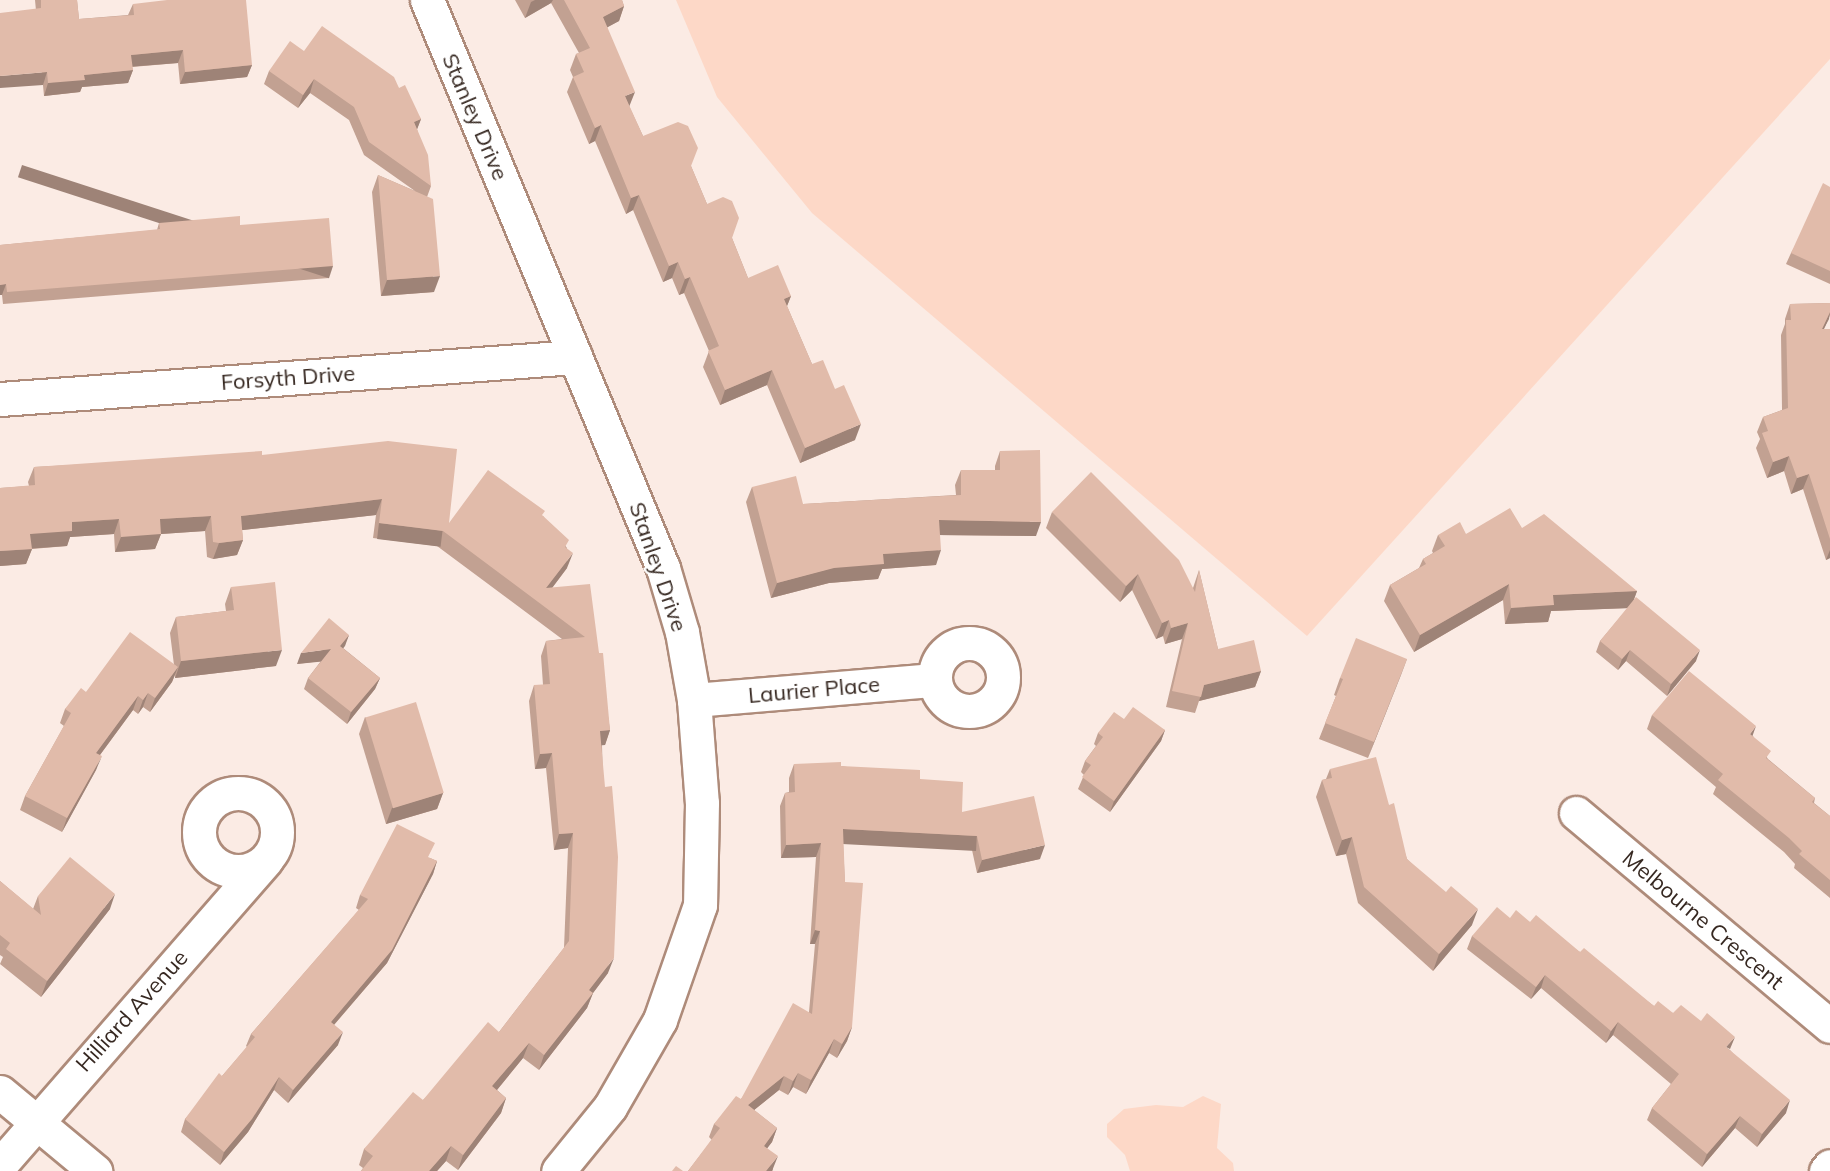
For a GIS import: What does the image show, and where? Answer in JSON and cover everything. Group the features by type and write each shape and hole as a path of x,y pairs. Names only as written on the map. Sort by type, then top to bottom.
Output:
{"street":[{"name":"Stanley Drive","path":"427,0 663,568 682,632 694,700 702,803 700,905 660,1020 610,1107 558,1171"},
{"name":"Forsyth Drive","path":"0,399 575,357"},
{"name":"Laurier Place","path":"694,700 934,680"},
{"name":"Melbourne Crescent","path":"1576,813 1830,1026"},
{"name":"Hilliard Avenue","path":"0,1165 34,1122 266,860"},
{"path":"0,1092 95,1171"},
{"path":"1826,1171 1830,1166"}],"shaded area":[{"path":"676,0 1830,0 1830,59 1307,636 812,213 717,97"},
{"path":"1203,1096 1221,1104 1217,1148 1233,1163 1234,1171 1130,1171 1125,1155 1107,1137 1107,1124 1124,1109 1156,1105 1183,1107"}],"building":[{"path":"41,0 77,0 79,19 134,15 133,4 167,0 246,0 252,65 185,72 183,50 131,55 133,70 84,75 85,80 48,83 47,72 0,76 0,13 41,8"},
{"path":"564,0 622,0 624,6 603,17 635,92 625,96 643,136 678,122 688,126 698,148 691,166 707,204 723,197 732,201 739,218 732,238 748,278 778,265 791,296 784,299 812,364 823,360 835,389 844,385 861,424 805,448 772,370 725,390 708,351 719,346 690,277 685,279 678,262 669,266 639,195 631,198 601,125 595,128 573,77 584,72 576,54 590,48"},
{"path":"322,26 394,77 399,88 405,85 421,119 414,122 428,155 431,186 369,142 354,107 314,79 303,95 269,71 290,41 304,51"},
{"path":"378,175 433,199 440,276 387,280"},
{"path":"1823,183 1830,187 1830,271 1791,253"},
{"path":"240,216 240,225 329,218 333,266 7,292 6,284 0,285 0,245 160,229 159,223"},
{"path":"1830,303 1830,312 1822,329 1830,329 1830,539 1809,474 1797,478 1789,456 1773,462 1762,433 1768,431 1763,417 1788,408 1786,320 1791,320 1790,304"},
{"path":"388,441 457,449 449,523 488,470 545,511 542,515 569,540 565,547 573,553 546,588 590,584 599,653 603,653 610,730 600,731 605,787 612,786 618,857 614,958 589,990 593,993 544,1055 529,1043 492,1086 506,1098 463,1155 451,1146 429,1171 361,1171 373,1156 364,1149 413,1092 423,1100 488,1022 499,1032 569,941 573,833 559,834 552,753 540,754 534,685 550,684 546,641 585,637 443,531 379,523 382,499 241,516 243,540 213,542 211,516 160,519 161,534 121,537 119,519 72,522 72,531 30,534 32,549 0,551 0,488 35,485 34,467 262,451 262,455"},
{"path":"1040,450 1041,522 939,520 941,550 883,554 884,564 834,568 777,583 752,487 796,476 803,504 961,495 961,470 1000,470 1000,451"},
{"path":"1091,472 1179,560 1195,592 1199,570 1218,649 1254,640 1261,671 1204,685 1201,697 1172,691 1188,623 1171,628 1169,620 1162,623 1138,574 1126,586 1052,512"},
{"path":"1510,508 1522,528 1544,514 1637,591 1553,595 1554,605 1511,608 1509,584 1420,635 1390,585 1426,564 1423,559 1445,546 1438,535 1460,522 1466,534"},
{"path":"275,582 282,650 181,661 176,617 234,610 231,587"},
{"path":"1636,597 1700,650 1671,684 1630,650 1622,659 1600,641"},
{"path":"329,618 349,635 340,646 380,678 351,712 308,678 331,649 301,653"},
{"path":"130,632 178,667 155,698 148,693 143,700 138,696 96,753 102,756 67,818 25,796 71,713 65,709 81,688 86,692"},
{"path":"1356,638 1407,659 1374,742 1325,723 1343,679 1340,678"},
{"path":"1689,671 1756,726 1750,734 1771,751 1766,758 1815,798 1812,802 1830,816 1830,880 1799,854 1802,851 1789,838 1718,780 1723,774 1652,715"},
{"path":"416,702 444,793 393,808 365,717"},
{"path":"1133,707 1165,730 1114,801 1082,777 1091,765 1085,761 1103,737 1098,733 1114,712 1124,719"},
{"path":"1376,757 1389,805 1394,803 1407,859 1446,892 1451,886 1478,909 1439,954 1364,887 1352,837 1342,840 1322,780 1332,778 1330,769"},
{"path":"841,762 841,766 920,770 920,779 963,782 962,812 1034,796 1045,845 982,860 977,836 843,829 845,882 863,883 852,1027 842,1044 834,1039 811,1080 798,1073 793,1081 784,1076 748,1105 777,1128 764,1146 778,1156 766,1171 688,1171 720,1128 714,1124 736,1096 741,1099 793,1003 812,1014 820,931 815,930 821,843 786,845 785,793 795,792 794,764"},
{"path":"397,824 435,843 428,857 437,861 392,950 331,1022 343,1032 293,1090 279,1077 252,1119 224,1152 185,1119 219,1073 222,1076 255,1037 251,1034 368,899 360,895"},
{"path":"70,857 115,894 47,981 6,949 10,943 0,935 0,881 41,915 38,896"},
{"path":"1497,907 1510,918 1516,910 1530,922 1536,915 1580,952 1584,948 1654,1006 1658,1001 1673,1013 1681,1005 1701,1021 1707,1013 1735,1037 1726,1047 1790,1100 1762,1134 1740,1116 1707,1154 1652,1108 1679,1074 1618,1022 1611,1031 1545,975 1536,987 1472,936"},
{"path":"676,1166 683,1171 672,1171"}]}
